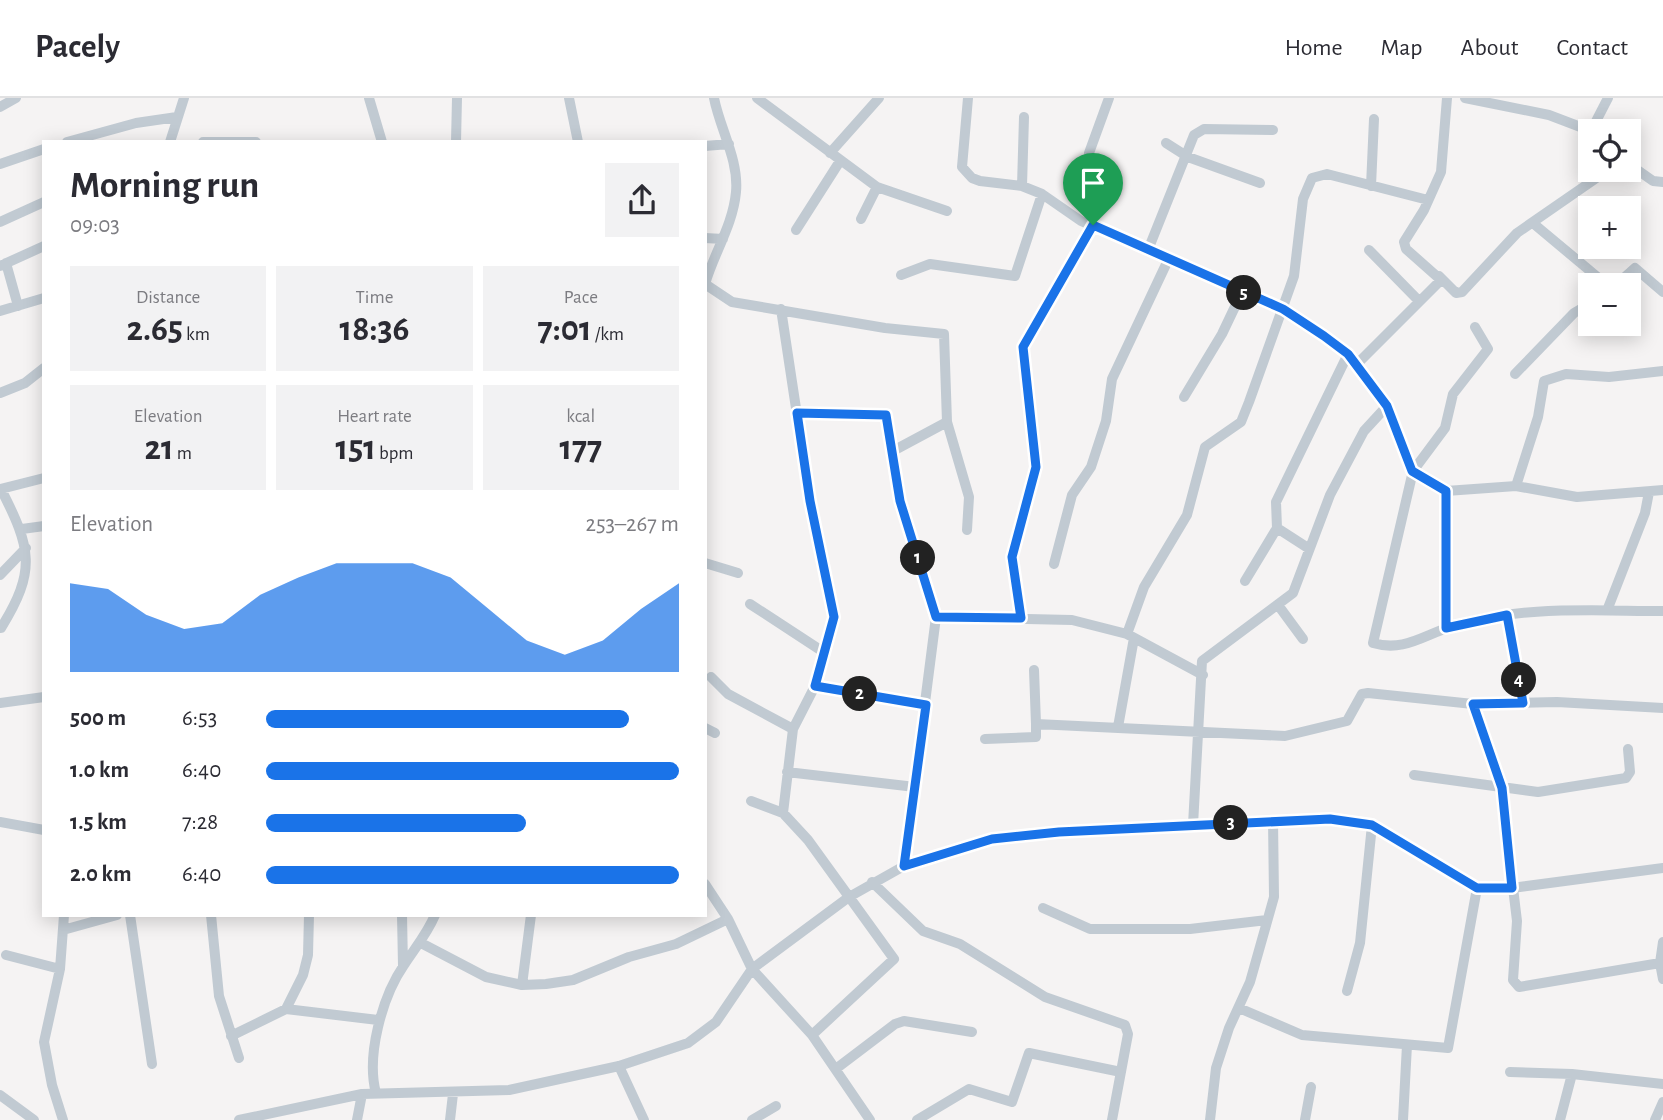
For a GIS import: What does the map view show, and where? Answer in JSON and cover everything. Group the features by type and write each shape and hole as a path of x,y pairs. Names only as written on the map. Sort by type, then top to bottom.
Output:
{"street":[{"path":"0,107 16,98"},
{"path":"171,140 184,98"},
{"path":"369,98 381,140"},
{"path":"456,140 457,98"},
{"path":"569,98 578,140"},
{"path":"707,279 723,239 736,191 729,144 714,98"},
{"path":"757,98 877,187 947,211"},
{"path":"830,153 879,98"},
{"path":"968,98 962,167 980,181 1022,186 1042,194 1081,221 1283,309 1348,354 1354,366 1372,383 1387,406 1412,471 1446,491 1516,486 1577,497 1622,491 1663,490"},
{"path":"1089,153 1109,98"},
{"path":"1447,98 1441,172 1404,242 1406,249 1456,293 1462,292 1482,273 1498,251 1517,233 1534,224 1592,182"},
{"path":"1465,98 1549,115 1578,126"},
{"path":"1597,119 1608,98"},
{"path":"74,140 135,123 177,117"},
{"path":"1022,186 1024,117"},
{"path":"1371,186 1374,119"},
{"path":"1148,250 1195,135 1204,129 1273,130"},
{"path":"1166,143 1188,157 1260,183"},
{"path":"707,146 729,144"},
{"path":"0,164 42,150"},
{"path":"796,230 841,161"},
{"path":"1641,172 1653,181 1663,182"},
{"path":"1118,727 1131,636 1144,587 1187,515 1205,447 1241,422 1294,276 1303,198 1312,178 1327,174 1428,200"},
{"path":"861,219 877,187"},
{"path":"901,275 930,264 1015,276 1042,194"},
{"path":"0,222 42,203"},
{"path":"1534,224 1554,244 1596,273"},
{"path":"1021,618 1012,557 1036,467 1023,347 1093,225"},
{"path":"707,239 723,239"},
{"path":"18,306 3,264 42,247"},
{"path":"1369,250 1419,301"},
{"path":"1054,564 1072,495 1091,467 1106,421 1112,379 1168,258"},
{"path":"1641,273 1663,292"},
{"path":"1354,366 1439,283 1439,276"},
{"path":"707,285 732,302 886,328 944,334 947,422 969,497 967,530"},
{"path":"1184,397 1222,334 1242,292"},
{"path":"0,311 42,299"},
{"path":"781,309 810,501 834,617 815,686 793,729 783,813"},
{"path":"1515,374 1578,311"},
{"path":"1475,327 1489,349 1453,394 1445,428 1412,471 1373,643 1406,646 1446,628 1507,615 1608,608 1628,612 1663,611"},
{"path":"1245,581 1277,528 1276,502 1348,354"},
{"path":"0,393 25,383 42,370"},
{"path":"1516,486 1538,416 1544,381 1566,374 1609,377 1663,371"},
{"path":"1194,825 1202,661 1293,593 1330,495 1364,431 1387,406"},
{"path":"797,413 886,415 900,501 936,617 904,866"},
{"path":"891,452 947,422"},
{"path":"1,628 15,605 25,576 26,548 22,529 1,489 42,479"},
{"path":"1446,491 1446,628"},
{"path":"1608,608 1645,513 1649,492"},
{"path":"22,529 42,526"},
{"path":"1277,528 1308,548"},
{"path":"0,575 26,548"},
{"path":"707,564 737,573"},
{"path":"750,604 825,653"},
{"path":"1278,605 1303,639"},
{"path":"1507,615 1523,703"},
{"path":"936,617 1072,620 1131,636 1203,675"},
{"path":"985,739 1036,737 1034,670"},
{"path":"711,677 729,694 766,717 793,729"},
{"path":"815,686 926,705"},
{"path":"1036,724 1296,735 1347,721 1362,694 1368,693 1473,704 1663,708"},
{"path":"0,703 42,697"},
{"path":"1473,704 1502,788 1517,921 1513,980 1519,987 1660,964"},
{"path":"1414,775 1538,792 1626,778 1630,772 1628,749"},
{"path":"787,772 915,788"},
{"path":"751,801 783,813 894,959 812,1035"},
{"path":"239,1120 362,1094 453,1094 509,1090 619,1066 688,1043 716,1022 752,969 849,897 904,866 992,839 1273,820 1330,819 1372,825 1477,888 1512,888 1663,867"},
{"path":"1210,1120 1216,1068 1250,982 1273,897 1273,820"},
{"path":"0,822 42,830"},
{"path":"1347,991 1360,943 1372,825"},
{"path":"872,882 923,931 960,944 1045,997 1125,1025 1128,1034 1112,1120"},
{"path":"707,887 727,919 752,969 812,1035 870,1120"},
{"path":"1239,1008 1302,1035 1448,1048 1477,888"},
{"path":"1043,908 1090,929 1190,929 1267,920"},
{"path":"63,1120 52,1084 44,1042 60,969 64,917"},
{"path":"63,930 110,917"},
{"path":"130,917 152,1064"},
{"path":"211,917 219,996 239,1058"},
{"path":"286,1009 303,975 308,955 309,917"},
{"path":"402,917 403,966"},
{"path":"376,1093 371,1076 378,1020 385,1010 403,966 421,943 434,917"},
{"path":"522,985 531,917"},
{"path":"421,943 486,977 522,985 573,980 629,957 676,944 727,919"},
{"path":"1663,942 1660,964 1663,979"},
{"path":"6,955 60,969"},
{"path":"231,1036 286,1009 378,1020"},
{"path":"837,1068 895,1024 904,1021 972,1032"},
{"path":"1403,1120 1407,1045"},
{"path":"917,1120 969,1089 1012,1102 1028,1053 1121,1072"},
{"path":"619,1066 643,1120"},
{"path":"1510,1072 1572,1074 1663,1084"},
{"path":"1560,1120 1572,1074"},
{"path":"1305,1120 1311,1087"},
{"path":"356,1120 362,1094"},
{"path":"450,1120 453,1094"},
{"path":"0,1095 34,1120"},
{"path":"1655,1120 1663,1102"},
{"path":"752,1120 776,1106"}],"route":[{"path":"1093,225 1283,309 1348,354 1354,366 1372,383 1387,406 1412,471 1446,491 1446,628 1507,615 1523,703 1473,704 1502,788 1512,888 1477,888 1372,825 1330,819 1059,832 992,839 904,866 926,705 815,686 834,617 810,501 797,413 886,415 900,501 936,617 1021,618 1012,557 1036,467 1023,347 1093,225"}]}
